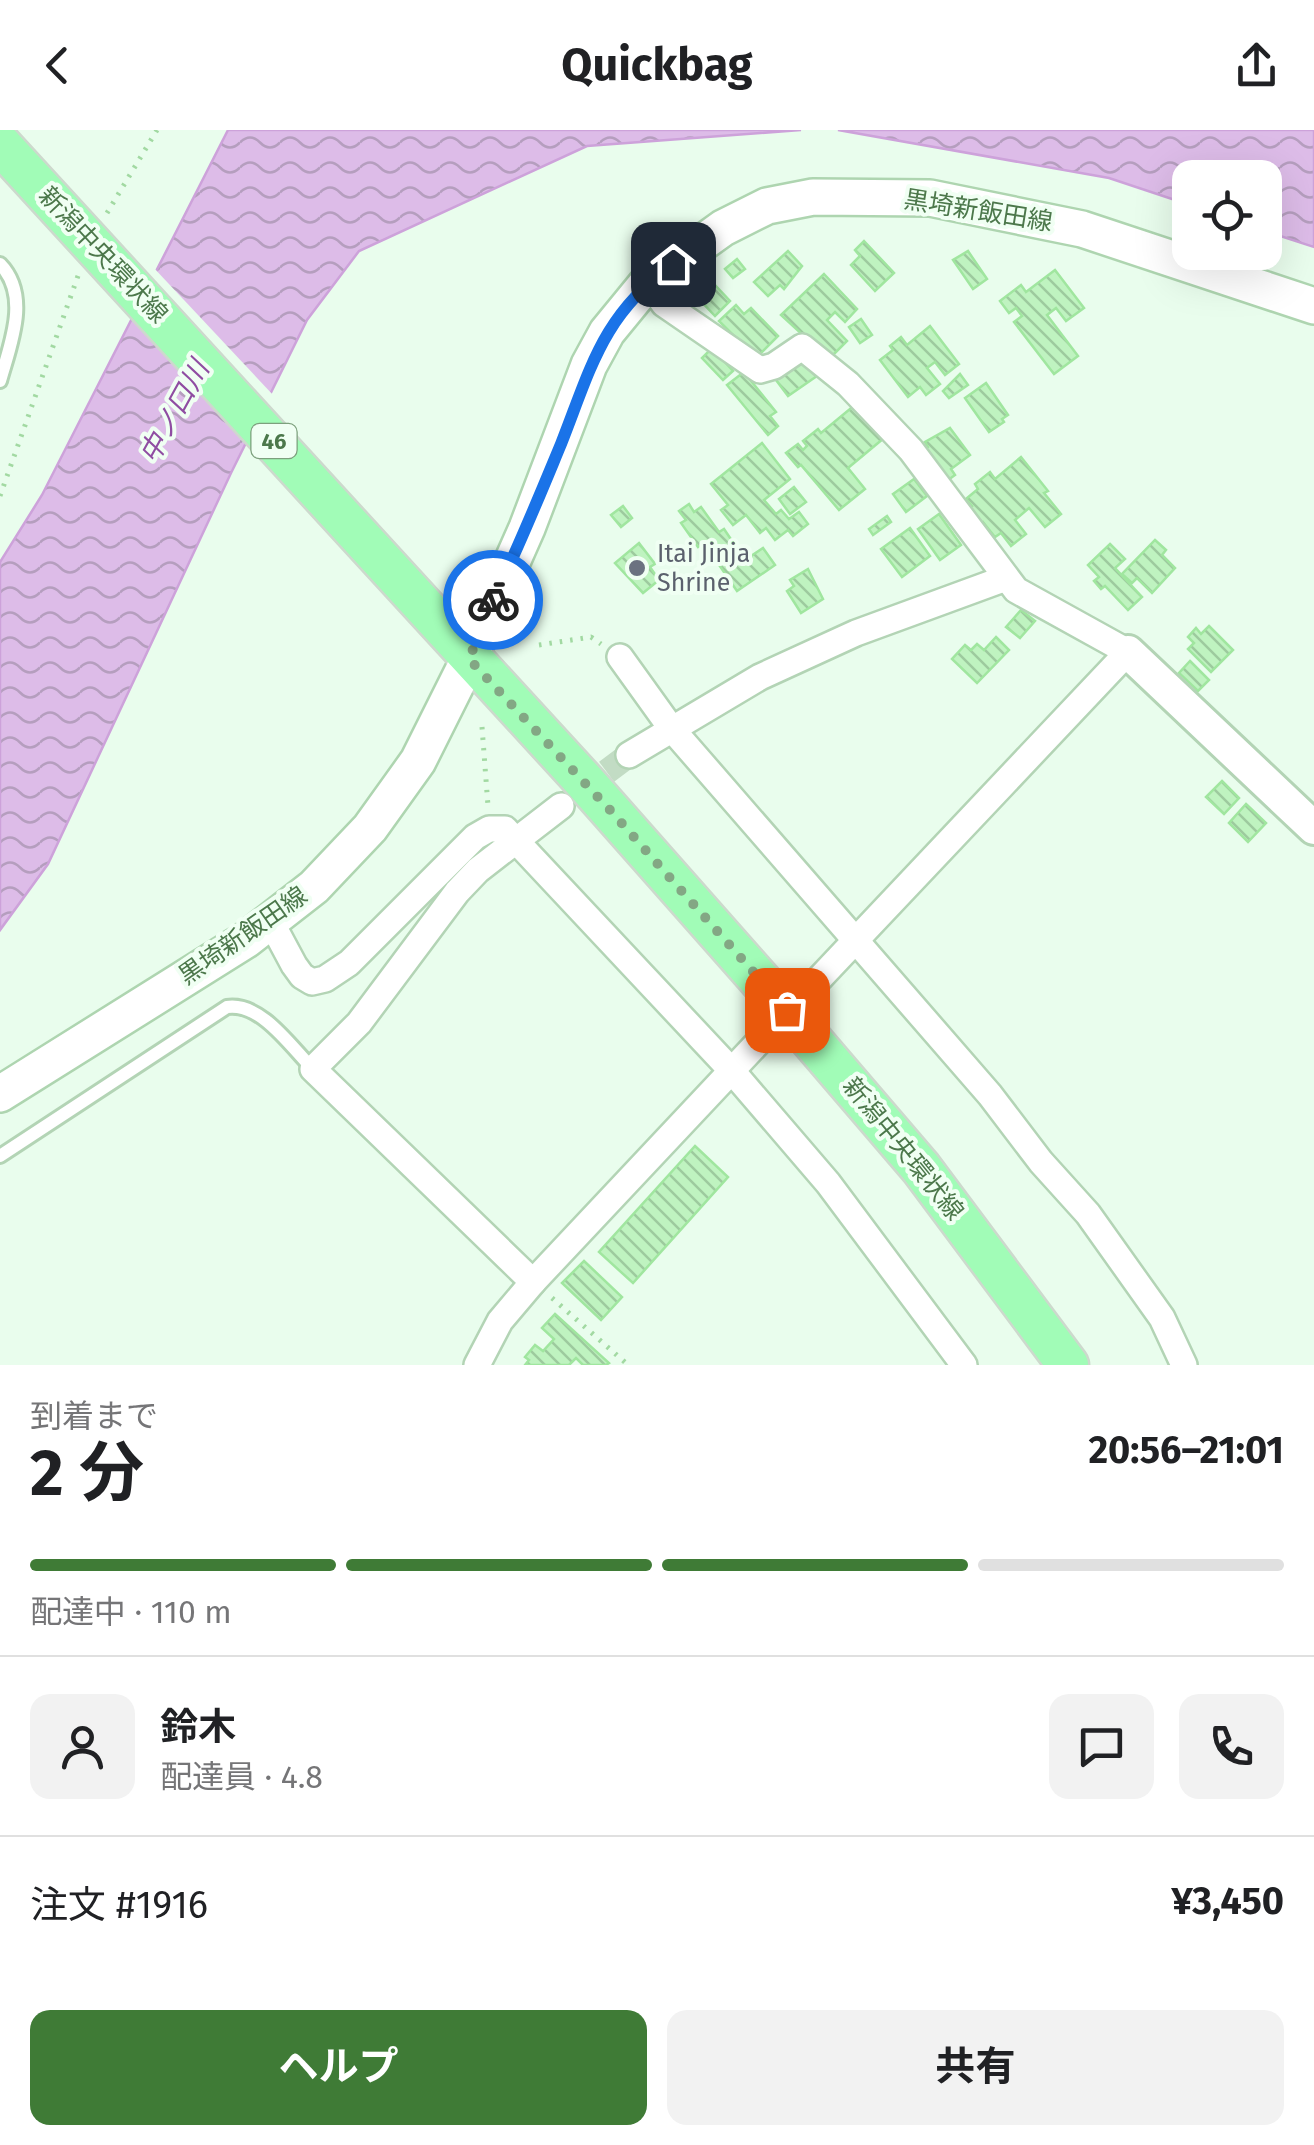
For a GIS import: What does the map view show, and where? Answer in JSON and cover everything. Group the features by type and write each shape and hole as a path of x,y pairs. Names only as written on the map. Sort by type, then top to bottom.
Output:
{"main road":[{"name":"新潟中央環状線","path":"0,144 98,265 434,617 827,1056 921,1168 1068,1365"},
{"name":"黒埼新飯田線","path":"0,1094 271,922 346,856 393,799 418,761 469,659 527,528 589,365 607,332 648,282 723,228 767,206 813,197 912,198 1082,229 1314,306"}],"street":[{"path":"648,282 664,304 760,370 774,366 802,347 810,351 848,384 911,450 1016,590 1128,652 1314,828"},
{"path":"630,755 760,677 840,640 1006,578"},
{"path":"820,978 1128,652"},
{"path":"620,657 671,728 990,1095 1040,1162 1088,1214 1162,1318 1184,1365"},
{"path":"533,1282 313,1069 359,1023 457,892 478,870 561,806"},
{"path":"271,922 302,976 312,982 326,978 349,962 475,838 489,829 505,829 732,1071 828,1183 964,1365"},
{"path":"478,1365 500,1321 533,1282 766,1034"}],"lane":[{"path":"0,264 9,273 16,296 16,322 0,381"},
{"path":"0,1156 226,1006 238,1005 259,1015 313,1069"}],"path":[{"path":"102,222 157,130"},
{"path":"0,496 98,265"},
{"path":"538,645 592,637"},
{"path":"482,728 488,808"},
{"path":"533,1282 628,1365"}],"water":[{"name":"中ノ口川","path":"228,130 801,130 587,146 359,251 307,320 48,864 0,930 0,562 42,495"},
{"path":"838,130 1314,130 1314,247 1282,237 1282,160 1172,160 1172,199 1109,178"}],"pier":[{"path":"153,267 274,396 250,447 129,313"}],"building":[{"path":"864,241 894,273 875,291 851,265 860,256 855,250"},
{"path":"788,251 802,266 784,289 780,285 768,296 754,282"},
{"path":"968,251 987,279 973,289 953,260"},
{"path":"737,259 745,269 733,278 725,269"},
{"path":"1055,270 1084,308 1066,321 1056,308 1047,315 1078,356 1054,374 1014,322 1022,316 1016,308 1009,313 1000,301 1021,285 1026,292"},
{"path":"824,274 857,309 845,322 835,312 827,320 847,341 829,359 781,315"},
{"path":"715,285 730,301 715,316 699,299"},
{"path":"736,305 744,314 751,308 778,336 756,358 719,321"},
{"path":"861,319 872,335 860,343 849,327"},
{"path":"930,326 959,364 945,375 935,362 927,368 940,384 926,395 920,387 908,397 880,360 901,337 907,345"},
{"path":"712,348 733,371 723,380 702,358"},
{"path":"805,359 817,376 788,396 776,380"},
{"path":"744,372 776,412 770,416 778,426 768,435 727,385"},
{"path":"960,374 968,385 949,398 943,391"},
{"path":"986,383 1008,415 989,432 965,398"},
{"path":"856,404 884,438 848,468 865,489 839,510 786,453 798,444 803,450 807,446 803,441 818,429 821,433"},
{"path":"950,428 970,455 951,469 955,475 944,483 922,452 928,447 925,442"},
{"path":"762,443 790,479 764,500 776,514 781,510 789,519 799,512 808,524 793,536 788,530 775,540 766,528 760,533 746,515 733,525 721,510 728,505 711,484"},
{"path":"1021,457 1061,514 1045,527 1029,508 1015,520 1026,534 1011,546 1001,533 995,537 983,522 978,527 965,511 972,506 966,499 978,489 975,484 990,472 995,479"},
{"path":"914,479 927,496 906,512 893,494"},
{"path":"794,487 806,502 790,514 779,499"},
{"path":"689,504 694,512 701,507 719,532 724,529 745,560 763,548 775,565 737,591 704,543 698,547 681,523 686,520 679,511"},
{"path":"623,506 632,518 621,527 611,515"},
{"path":"939,514 961,545 940,560 918,529"},
{"path":"887,516 891,522 873,535 869,529"},
{"path":"910,528 930,556 902,577 881,549"},
{"path":"1155,540 1166,550 1162,555 1175,568 1152,593 1137,578 1132,583 1122,574"},
{"path":"639,543 655,564 650,567 659,580 643,593 615,563"},
{"path":"1110,544 1125,559 1115,568 1142,597 1128,610 1105,586 1101,589 1094,581 1099,577 1088,565"},
{"path":"808,569 823,599 801,613 787,591 794,586 790,580"},
{"path":"1021,610 1035,621 1020,638 1006,627"},
{"path":"1209,626 1233,650 1211,672 1188,649 1194,643 1188,637 1196,628 1201,634"},
{"path":"996,637 1009,650 977,683 952,659 965,645 971,650 977,644 984,650"},
{"path":"1190,661 1209,680 1198,691 1179,673"},
{"path":"1222,781 1239,798 1224,814 1206,797"},
{"path":"1246,804 1266,823 1248,842 1229,823"},
{"path":"695,1146 728,1177 633,1283 599,1252"},
{"path":"584,1261 622,1297 601,1320 562,1283"},
{"path":"555,1314 609,1363 583,1365 576,1358 569,1365 525,1365 529,1360 525,1357 535,1345 543,1351 554,1339 542,1328"}],"tunnel":[{"path":"577,794 629,755"},
{"path":"780,1019 820,978"}],"way so far":[{"path":"493,600 469,659 610,810 787,1010"}],"place":[{"name":"Itai Jinja Shrine","path":"637,568"}],"route":[{"path":"493,600 527,528 589,365 607,332 648,282 673,264"}]}
